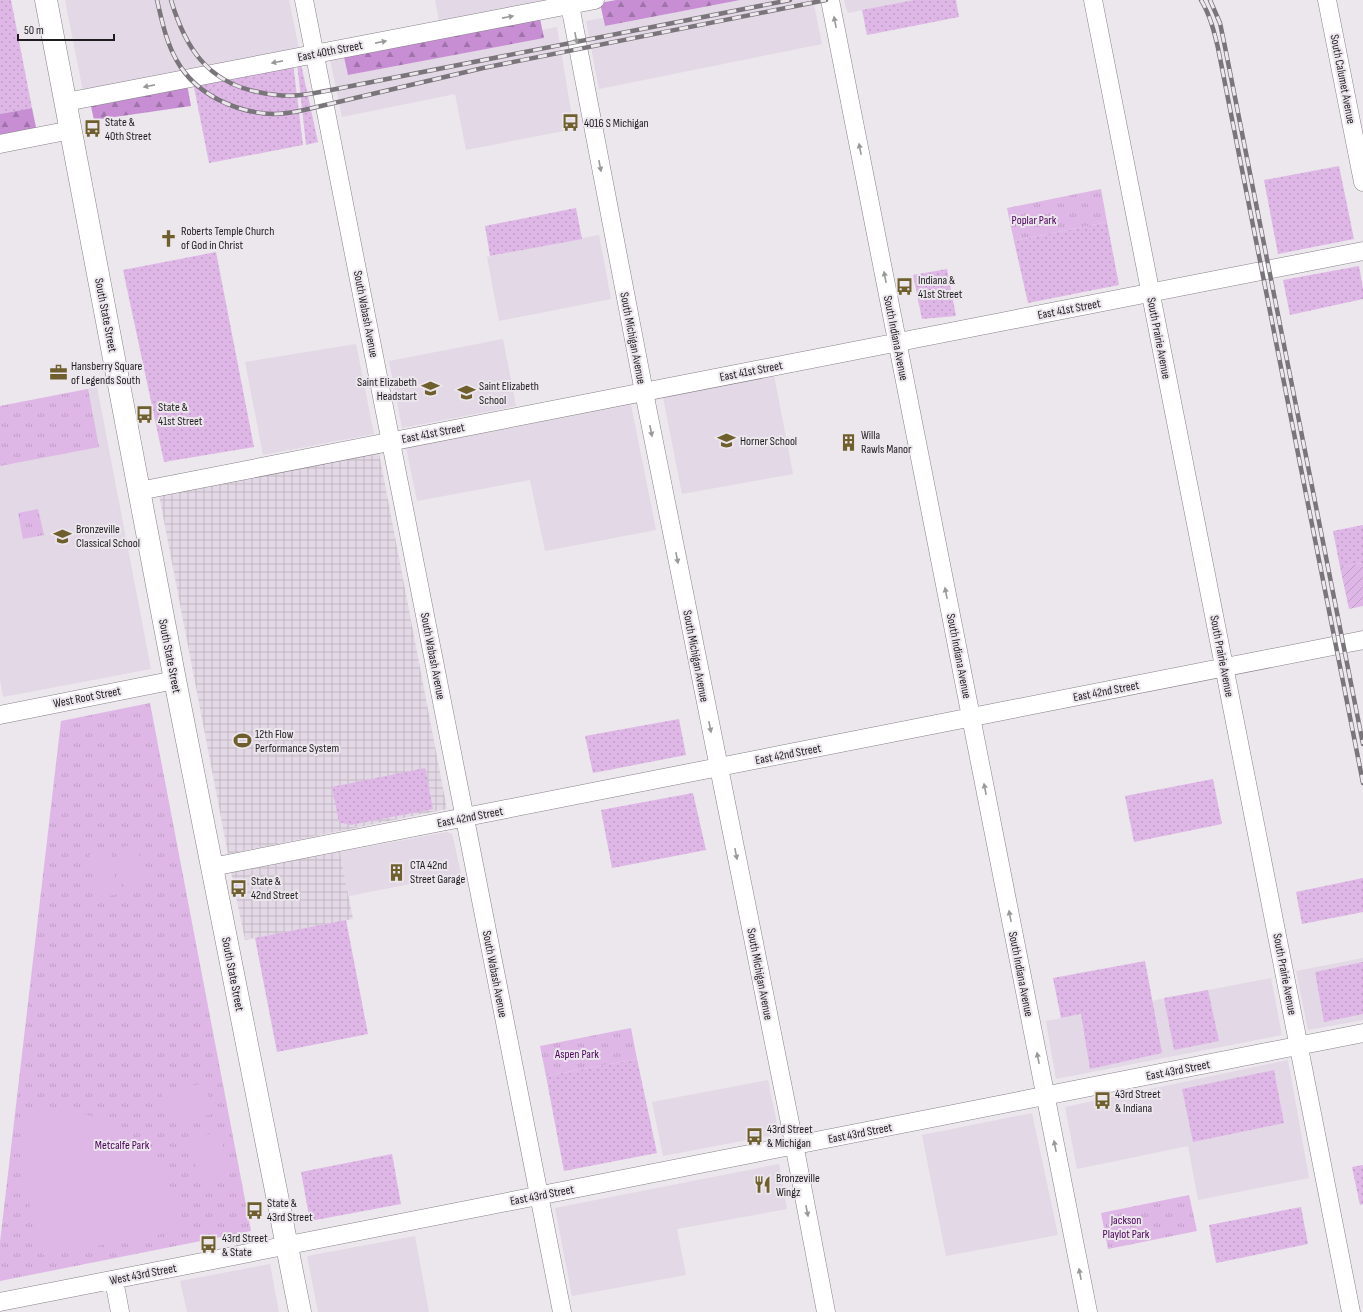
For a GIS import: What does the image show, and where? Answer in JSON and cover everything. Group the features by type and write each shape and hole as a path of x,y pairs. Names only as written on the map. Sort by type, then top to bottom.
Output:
{"main road":[{"name":"South State Street","path":"46,0 175,680 300,1312"}],"street":[{"name":"South Wabash Avenue","path":"304,0 562,1312"},
{"name":"East 40th Street","path":"66,102 315,54 569,2 595,0"},
{"name":"South Indiana Avenue","path":"830,0 1088,1312"},
{"name":"South Prairie Avenue","path":"1093,0 1351,1312"},
{"name":"South Calumet Avenue","path":"1327,0 1363,182"},
{"name":"South Michigan Avenue","path":"569,2 644,392 826,1312"},
{"path":"0,144 71,130"},
{"name":"East 41st Street","path":"139,491 1363,251"},
{"name":"East 42nd Street","path":"212,867 1363,640"},
{"name":"West Root Street","path":"0,715 175,680"},
{"name":"East 43rd Street","path":"287,1246 1363,1033"},
{"name":"West 43rd Street","path":"7,1305 114,1280 287,1246"},
{"path":"114,1280 120,1312"}],"shaded area":[{"path":"65,0 289,0 299,49 83,91"},
{"path":"435,0 553,0 440,25"},
{"path":"740,0 813,0 822,44 599,89 586,21 603,18 605,26"},
{"path":"844,0 914,0 848,13"},
{"path":"557,27 574,129 466,150 455,94 342,117 330,59 343,53 348,75 543,38 542,30"},
{"path":"599,235 611,299 499,321 487,257"},
{"path":"503,339 516,406 402,428 389,361"},
{"path":"356,344 374,434 263,455 245,362"},
{"path":"774,375 793,474 682,494 663,397"},
{"name":"Bronzeville Classical School","path":"97,387 151,669 3,697 0,679 0,406"},
{"path":"631,405 656,530 545,551 530,480 417,501 406,447"},
{"path":"379,453 447,809 228,854 159,495"},
{"name":"CTA 42nd Street Garage","path":"447,832 452,834 453,837 461,874 349,896 340,852"},
{"path":"340,852 353,919 245,940 231,872"},
{"path":"1363,958 1363,1020 1308,1030 1296,971"},
{"path":"1271,978 1282,1035 1056,1079 1046,1021"},
{"path":"1288,1060 1309,1178 1198,1200 1188,1146 1077,1169 1065,1107"},
{"path":"768,1080 779,1134 663,1156 652,1102"},
{"path":"1032,1113 1058,1235 946,1256 922,1135"},
{"path":"779,1164 787,1209 677,1229 686,1275 572,1296 555,1208"},
{"path":"415,1236 429,1312 318,1312 307,1256"},
{"path":"270,1264 279,1312 187,1312 180,1281"}],"green space":[{"path":"0,0 11,0 32,108 0,114"},
{"path":"616,0 740,0 605,26 600,3"},
{"path":"914,0 956,0 959,17 867,35 862,10"},
{"path":"539,14 544,38 348,75 343,53"},
{"path":"293,63 303,145 209,163 193,82"},
{"path":"297,63 301,64 318,142 306,145"},
{"path":"187,84 191,106 94,120 90,102"},
{"path":"32,108 37,132 0,139 0,114"},
{"path":"1339,166 1354,239 1278,254 1264,180"},
{"name":"Poplar Park","path":"1101,189 1107,222 1014,241 1007,208"},
{"path":"576,208 582,239 490,256 485,226"},
{"path":"1107,222 1119,285 1028,303 1014,241"},
{"path":"216,252 254,447 164,462 123,270"},
{"path":"1359,266 1363,288 1363,299 1290,315 1283,280"},
{"path":"947,269 956,316 922,319 913,275"},
{"path":"88,389 99,447 0,466 0,406"},
{"path":"38,509 44,535 23,539 18,513"},
{"path":"1363,525 1363,563 1340,567 1333,531"},
{"path":"1363,563 1363,606 1349,609 1340,567"},
{"name":"Metcalfe Park","path":"150,703 251,1231 0,1281 0,1242 61,721"},
{"path":"679,719 686,755 593,773 585,736"},
{"path":"425,768 433,809 350,825 339,822 332,787"},
{"path":"1213,779 1222,824 1134,842 1125,796"},
{"path":"693,793 706,850 612,868 601,810"},
{"path":"137,844 146,889 125,893 117,848"},
{"path":"110,850 118,894 98,898 89,854"},
{"path":"1363,878 1363,912 1302,924 1296,892"},
{"path":"346,920 368,1034 277,1052 255,938"},
{"path":"1145,961 1162,1053 1090,1069 1081,1014 1061,1018 1053,978"},
{"path":"1363,962 1363,1014 1324,1022 1315,972"},
{"path":"1208,990 1219,1041 1174,1050 1164,998"},
{"name":"Aspen Park","path":"631,1028 637,1059 546,1076 540,1046"},
{"path":"637,1059 657,1153 564,1171 546,1076"},
{"path":"1274,1070 1284,1123 1193,1142 1182,1089"},
{"path":"206,1083 212,1114 167,1123 161,1092"},
{"path":"48,1109 91,1116 116,1127 138,1143 157,1164 165,1176 171,1188 182,1230 45,1256 39,1251 21,1164 26,1110"},
{"path":"220,1132 229,1177 199,1183 190,1138"},
{"path":"392,1154 401,1204 310,1221 301,1172"},
{"path":"1363,1165 1363,1204 1360,1205 1352,1167"},
{"name":"Jackson Playlot Park","path":"1189,1195 1197,1231 1108,1249 1101,1213"},
{"path":"1301,1207 1308,1244 1216,1263 1209,1225"}],"railway":[{"path":"157,0 173,54 185,73 195,83 206,92 232,106 260,113 274,114 304,110 483,68 826,0"},
{"path":"171,0 183,33 191,47 212,71 225,80 240,87 269,94 290,96 305,95 790,0"},
{"path":"1201,0 1209,17 1218,48 1363,783"},
{"path":"1210,0 1220,23 1225,47 1363,744"}],"place":[{"name":"4016 S Michigan","path":"571,123"},
{"name":"State & 40th Street","path":"92,129"},
{"name":"Roberts Temple Church of God in Christ","path":"168,238"},
{"name":"Indiana & 41st Street","path":"905,287"},
{"name":"Hansberry Square of Legends South","path":"58,373"},
{"name":"Saint Elizabeth Headstart","path":"430,389"},
{"name":"Saint Elizabeth School","path":"466,393"},
{"name":"State & 41st Street","path":"145,414"},
{"name":"Horner School","path":"727,441"},
{"name":"Willa Rawls Manor","path":"848,442"},
{"name":"Bronzeville Classical School","path":"63,536"},
{"name":"12th Flow Performance System","path":"242,741"},
{"name":"CTA 42nd Street Garage","path":"397,872"},
{"name":"State & 42nd Street","path":"238,888"},
{"name":"43rd Street & Indiana","path":"1102,1101"},
{"name":"43rd Street & Michigan","path":"754,1136"},
{"name":"Bronzeville Wingz","path":"763,1185"},
{"name":"State & 43rd Street","path":"254,1210"},
{"name":"43rd Street & State","path":"209,1245"}]}
